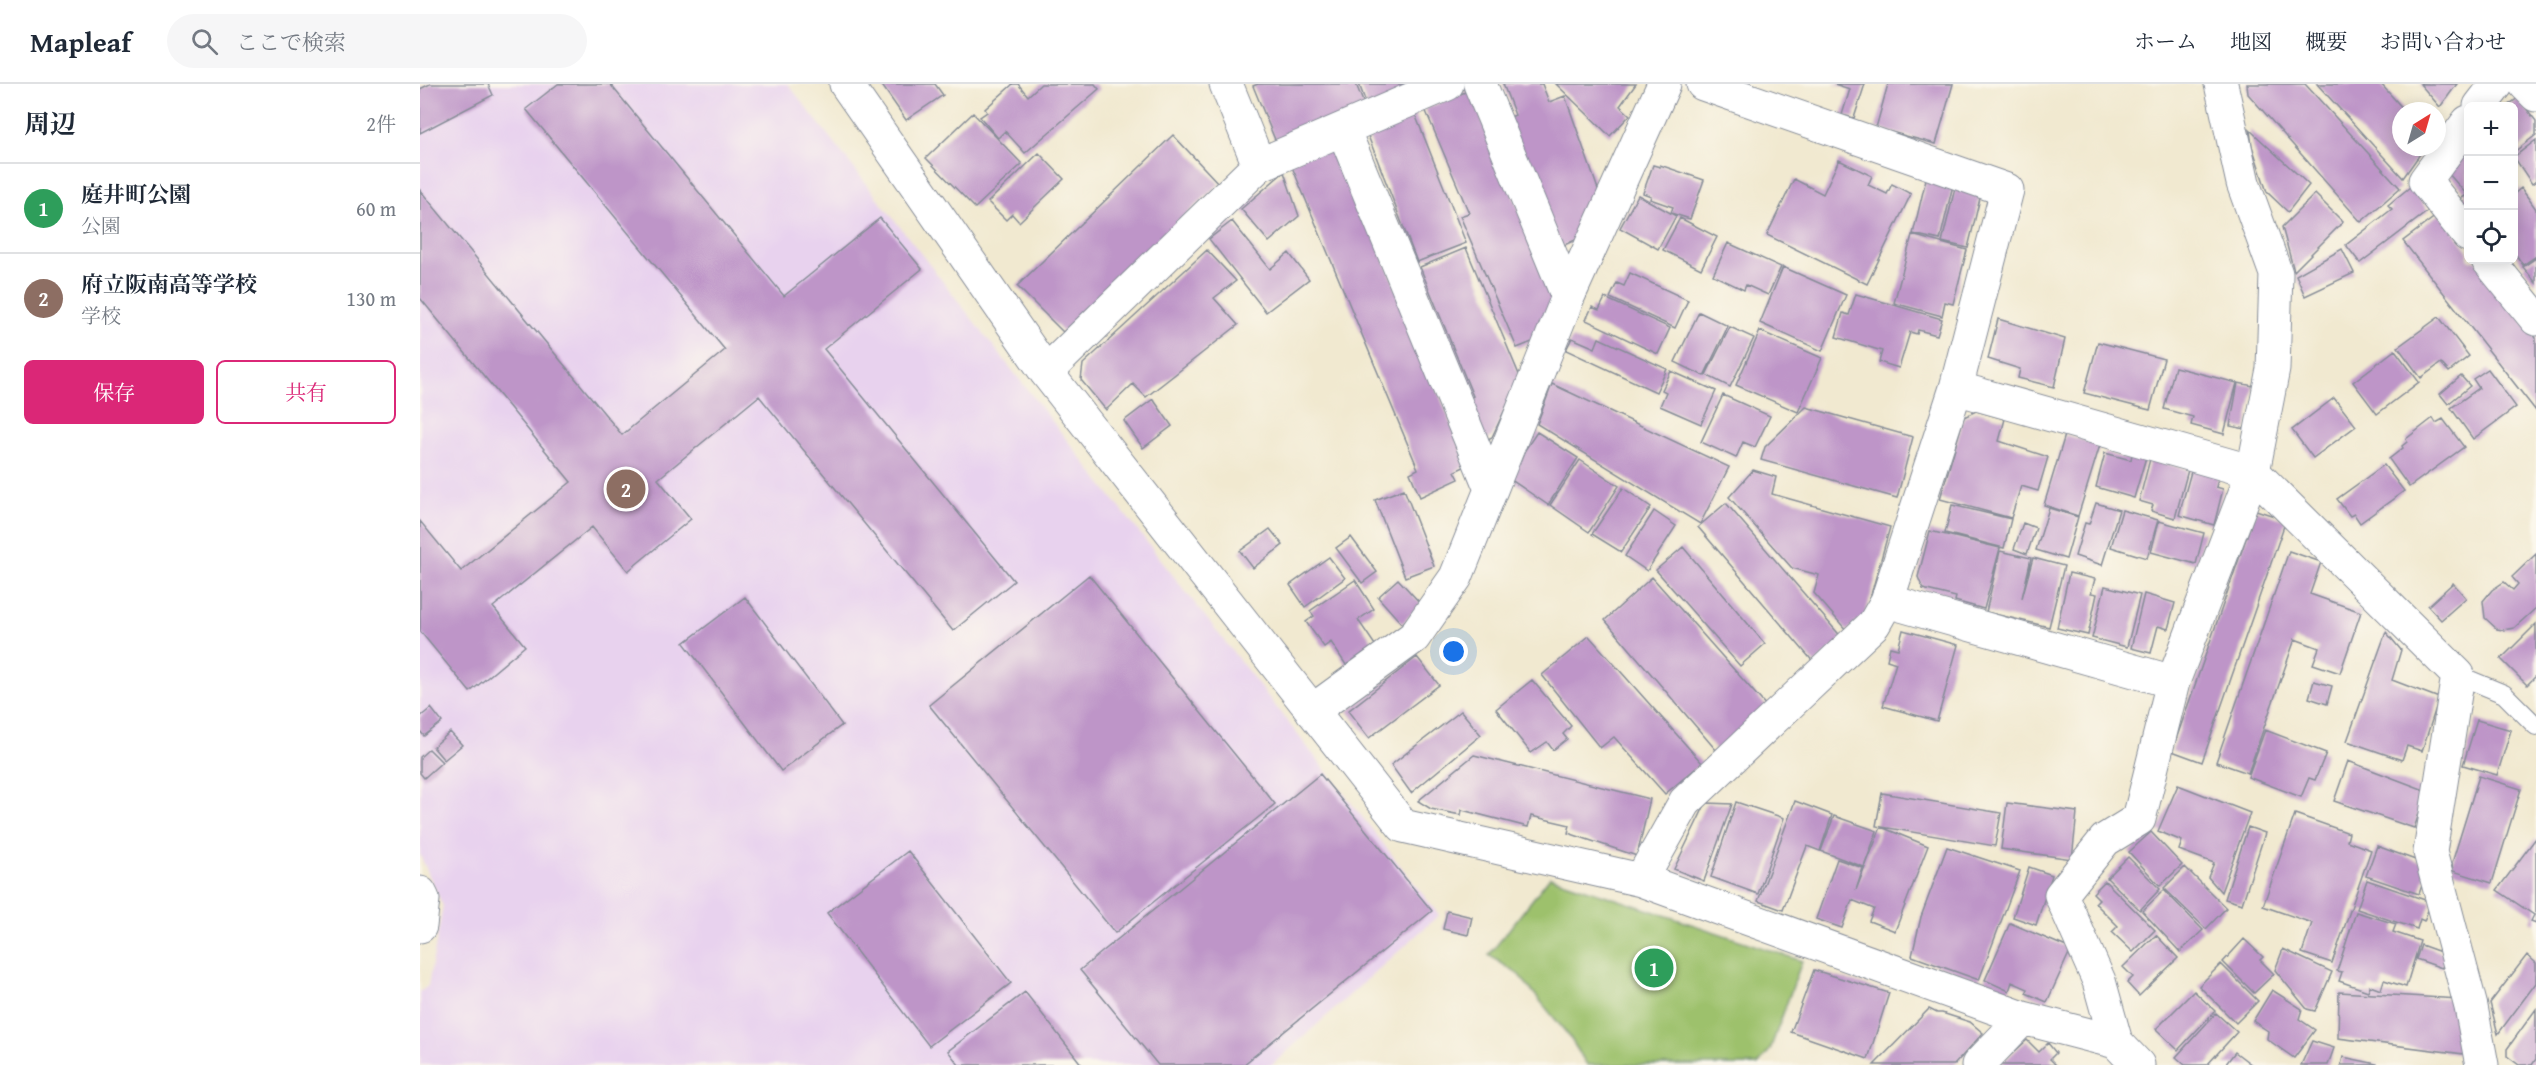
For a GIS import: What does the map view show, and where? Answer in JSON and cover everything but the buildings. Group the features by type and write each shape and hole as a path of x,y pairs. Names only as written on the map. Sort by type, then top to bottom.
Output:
{"street":[{"path":"846,84 1046,372 1403,826 1641,880 2023,1018 2116,1042"},
{"path":"1226,84 1259,165"},
{"path":"1046,372 1259,165 1447,84"},
{"path":"1480,84 1568,297"},
{"path":"1312,711 1414,637 1456,577 1568,297 1664,84"},
{"path":"1641,880 1685,802 1874,624 1887,601 1956,388 2007,190 1703,84"},
{"path":"2138,1065 2116,1042 2099,981 2061,895 2105,840 2139,819 2174,682 2253,472 2273,369 2276,274 2242,183 2221,84"},
{"path":"2483,102 2497,84"},
{"path":"2525,84 2536,94"},
{"path":"1342,129 1491,489"},
{"path":"2464,129 2425,181 2464,229"},
{"path":"2491,264 2536,319"},
{"path":"1956,388 2253,472 2458,675 2430,852 2471,1007 2482,1065"},
{"path":"1887,601 2174,682"},
{"path":"420,893 423,899 420,926"},
{"path":"1978,1065 2023,1018"}],"lane":[{"path":"2458,675 2504,694 2536,726"}],"shaded area":[{"path":"448,84 788,84 1439,915 1272,1065 420,1065 420,992 428,986 443,906 420,855 420,98"}],"green space":[{"path":"1550,877 1802,961 1770,1050 1758,1065 1587,1065 1569,1036 1519,975 1489,955"}],"place":[{"name":"府立阪南高等学校","path":"626,489"},
{"name":"庭井町公園","path":"1654,968"}]}
